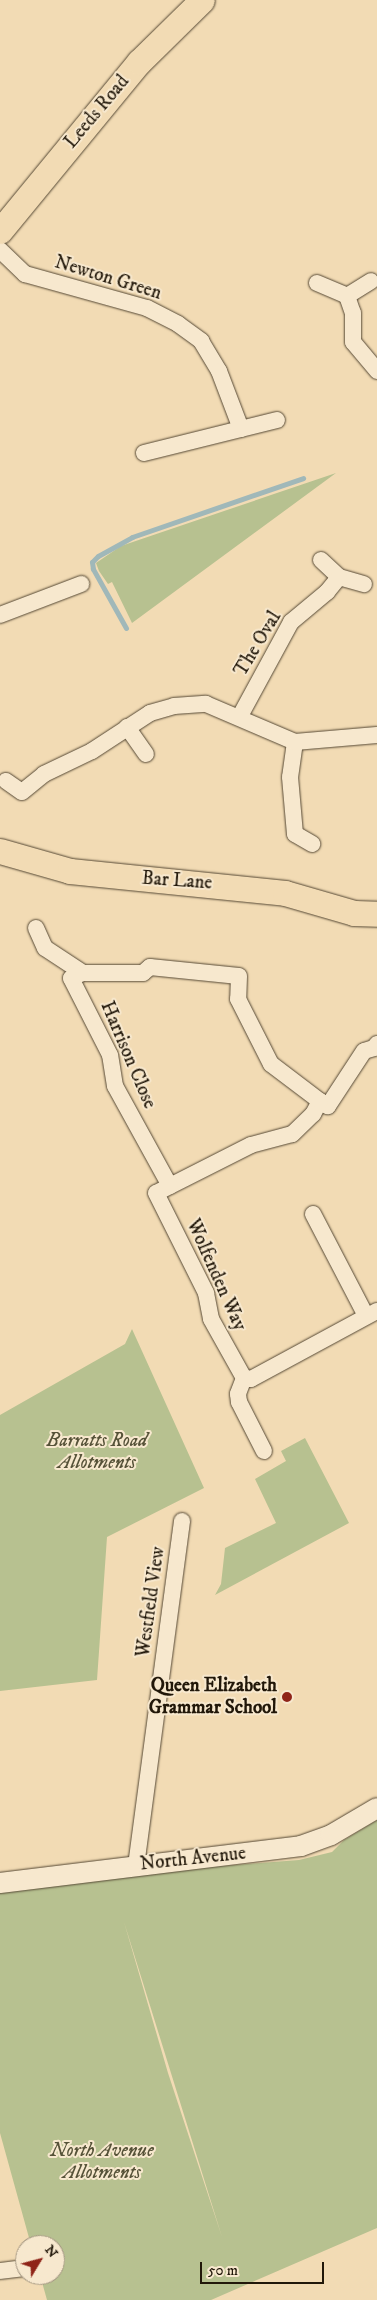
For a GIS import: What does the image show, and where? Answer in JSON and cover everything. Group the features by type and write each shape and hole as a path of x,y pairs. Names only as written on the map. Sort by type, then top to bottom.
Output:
{"main road":[{"name":"Leeds Road","path":"0,231 139,62 202,0"},
{"name":"Bar Lane","path":"0,851 70,872 207,882 284,893 366,913 377,929"}],"street":[{"name":"Newton Green","path":"0,250 25,274 147,308 178,324 201,341 219,371 241,429"},
{"path":"347,296 372,281"},
{"path":"317,283 347,296 353,313 353,342 377,371"},
{"path":"144,453 277,420"},
{"path":"322,560 339,577 364,584"},
{"name":"The Oval","path":"240,716 291,622 327,592 339,577"},
{"path":"0,615 81,584"},
{"path":"6,781 22,792 44,774 92,751 150,713 174,706 206,704 240,716 295,742 377,735"},
{"path":"127,727 146,754"},
{"path":"295,742 290,777 295,834 312,844"},
{"path":"36,928 45,948 83,973"},
{"name":"Harrison Close","path":"170,1186 115,1086 110,1055 70,978 83,973 143,973 150,967 239,976 238,999 271,1064 320,1102"},
{"path":"170,1186 251,1145 292,1134 313,1114 320,1102 328,1106 364,1051 376,1048"},
{"name":"Wolfenden Way","path":"170,1186 156,1193 206,1293 211,1319 244,1378"},
{"path":"264,1451 240,1402 238,1394 244,1378 251,1379 354,1326 371,1314 313,1214"},
{"name":"Westfield View","path":"136,1866 182,1521"},
{"name":"North Avenue","path":"0,1883 301,1846 331,1834 377,1808"},
{"path":"0,2271 15,2269"}],"green space":[{"path":"336,473 132,623 112,582 108,584 99,571 96,563 121,546"},
{"name":"Barratts Road Allotments","path":"132,1329 204,1488 107,1537 97,1680 0,1691 0,1415 125,1344"},
{"path":"305,1438 349,1523 215,1595 221,1584 225,1548 276,1523 255,1479 286,1461 281,1451"},
{"name":"North Avenue Allotments","path":"377,1820 377,2228 211,2300 47,2300 43,2285 65,2285 65,2235 28,2235 0,2133 0,1883 299,1860 332,1852 344,1840","holes":["124,1922 222,2237 168,2073"]}],"waterway":[{"path":"126,628 93,569 92,562 98,556 132,537 303,478"}],"place":[{"name":"Queen Elizabeth Grammar School","path":"287,1697"}]}
